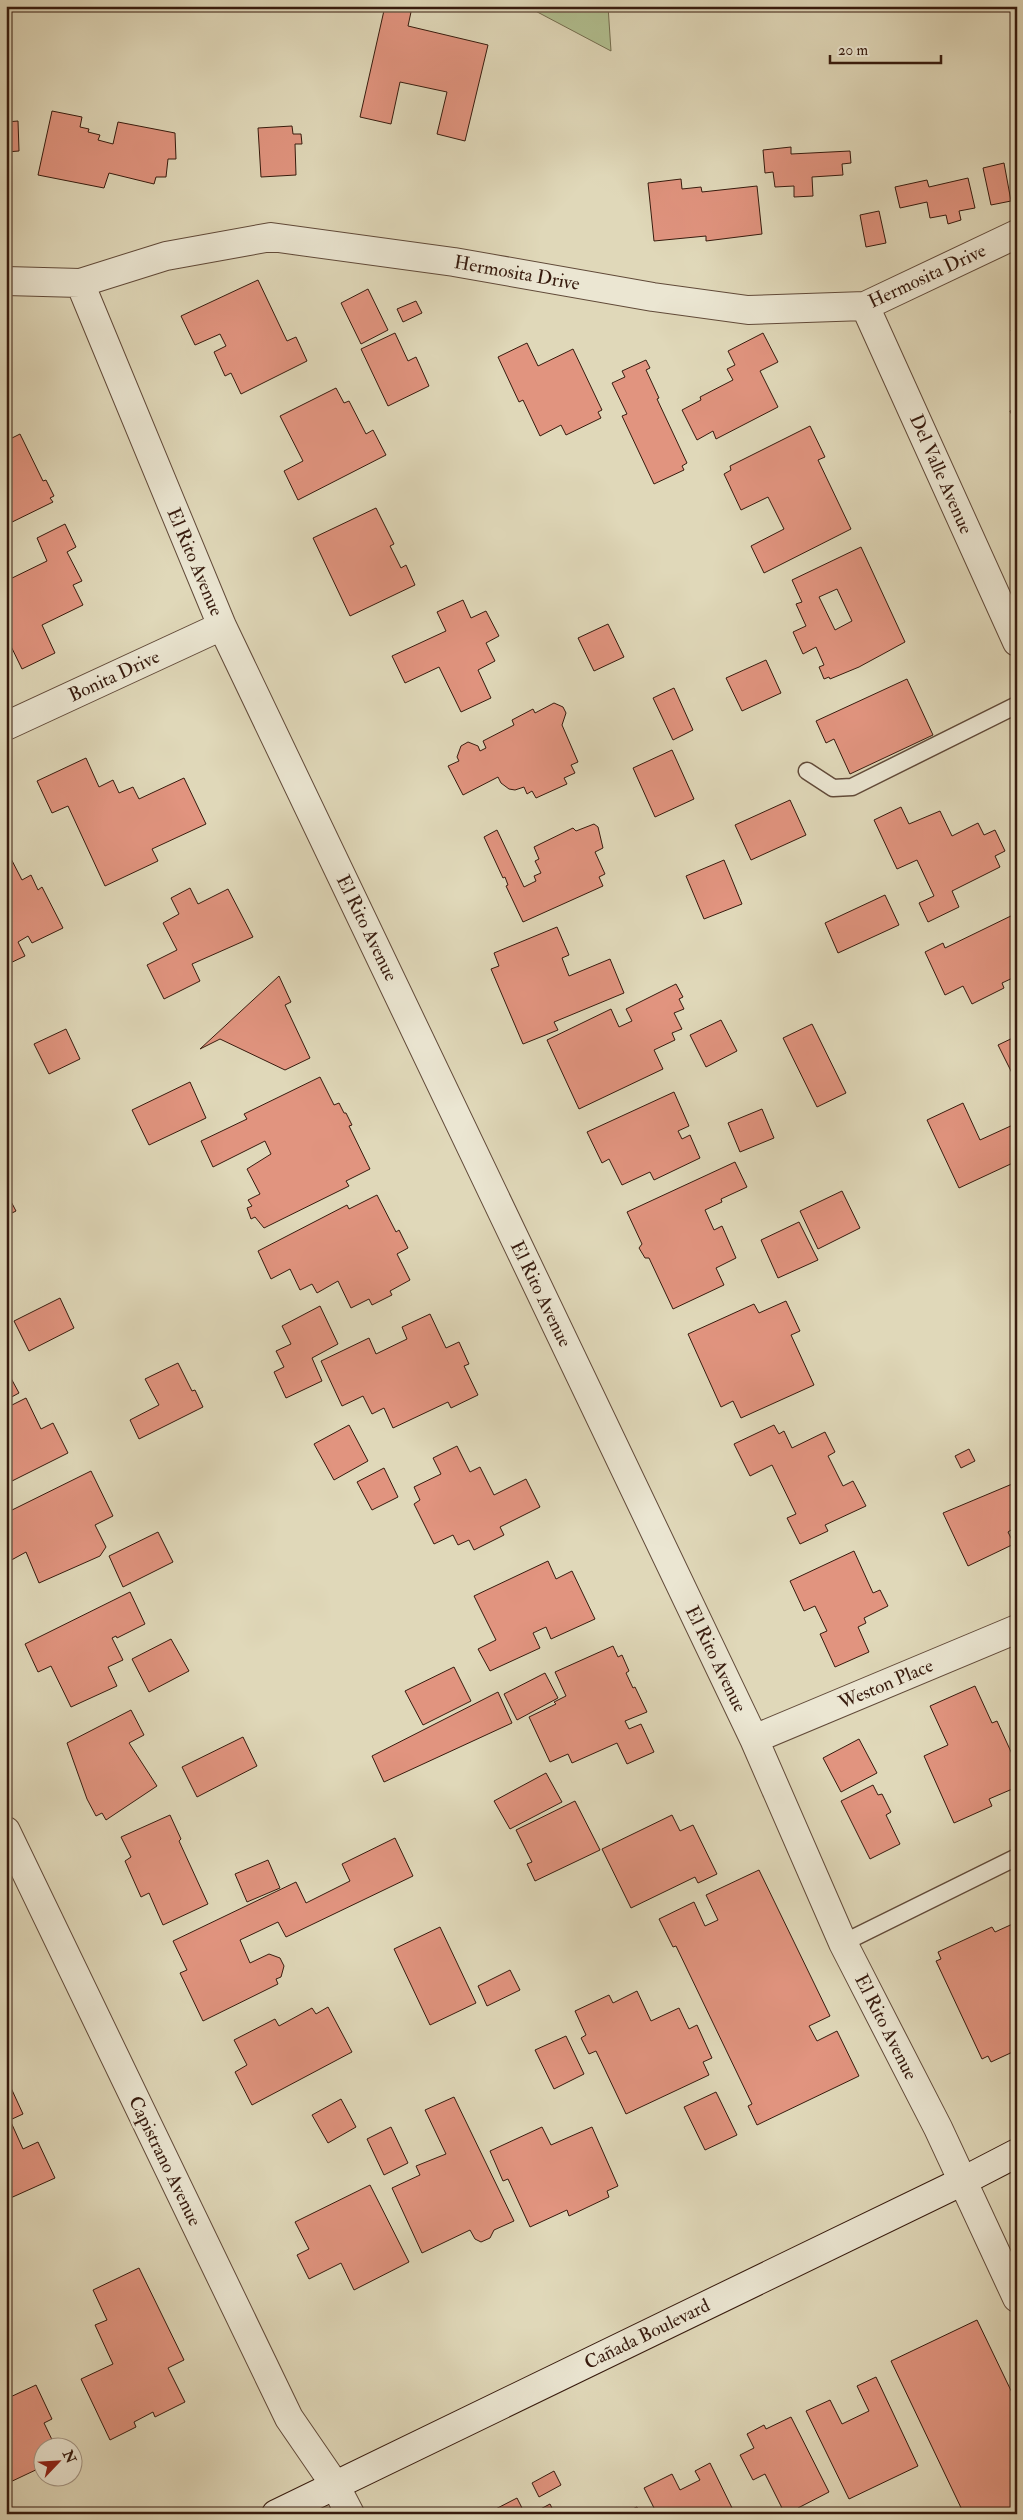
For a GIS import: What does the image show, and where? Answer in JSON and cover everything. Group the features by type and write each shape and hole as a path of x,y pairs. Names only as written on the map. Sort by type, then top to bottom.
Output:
{"street":[{"name":"Hermosita Drive","path":"6,281 80,283 166,256 271,238 454,262 653,297 748,310 865,306 1017,234"},
{"name":"El Rito Avenue","path":"80,283 222,626 754,1740 843,1943 963,2181 1017,2298"},
{"name":"Del Valle Avenue","path":"865,306 1017,642"},
{"name":"Bonita Drive","path":"6,726 222,626"},
{"name":"Weston Place","path":"754,1740 1017,1629"},
{"name":"Capistrano Avenue","path":"6,1831 289,2418 335,2485 350,2514"},
{"name":"Cañada Boulevard","path":"276,2514 963,2181 1017,2153"}],"lane":[{"path":"807,771 833,788 852,787 1017,705"},
{"path":"843,1943 1017,1858"}],"green space":[{"path":"526,6 608,6 611,51"}],"building":[{"path":"385,6 411,12 408,26 488,45 465,141 437,134 447,92 400,82 391,124 360,117"},
{"path":"52,111 82,117 80,127 89,129 88,132 100,135 98,140 113,144 118,122 175,133 176,159 168,159 166,177 156,177 154,184 109,173 104,188 38,175"},
{"path":"18,121 19,151 6,152 6,122"},
{"path":"292,126 293,134 301,134 302,144 295,144 296,175 261,177 258,128"},
{"path":"791,147 791,154 850,151 851,163 842,164 843,175 812,177 813,196 794,197 794,186 775,187 773,172 765,173 763,150"},
{"path":"1004,163 1011,201 991,205 983,168"},
{"path":"968,178 975,208 959,211 961,220 948,224 946,215 930,218 927,202 900,208 895,187 927,180 929,187"},
{"path":"681,179 682,189 701,187 702,192 757,186 762,234 706,241 706,236 654,241 648,183"},
{"path":"879,211 886,243 866,247 860,215"},
{"path":"258,280 287,341 296,337 307,361 241,394 231,373 225,376 214,352 226,346 220,334 195,345 181,316"},
{"path":"368,289 388,330 361,344 341,303"},
{"path":"416,301 422,313 403,322 397,309"},
{"path":"1017,327 1017,342 1011,330"},
{"path":"395,333 408,361 416,357 429,386 388,406 361,349"},
{"path":"763,333 778,362 760,371 778,407 716,439 713,431 697,440 682,410 701,400 700,397 733,380 727,369 735,365 728,351"},
{"path":"527,343 538,366 573,349 602,410 598,412 601,418 566,435 561,425 540,436 523,400 519,402 498,357"},
{"path":"646,360 650,368 646,370 659,398 657,399 687,463 682,466 684,470 654,484 622,416 627,414 612,383 625,377 622,371"},
{"path":"336,388 344,403 349,401 366,434 373,430 386,455 298,500 284,471 303,461 280,416"},
{"path":"1017,408 1017,427 1010,411"},
{"path":"810,426 825,457 818,460 851,529 764,573 751,546 784,529 768,497 741,510 724,474 731,470 730,466"},
{"path":"20,434 43,481 46,480 54,496 50,498 53,502 6,525 6,441"},
{"path":"376,508 394,544 390,546 401,568 406,565 415,585 350,616 313,538"},
{"path":"65,524 76,547 67,552 82,581 73,585 83,605 42,625 55,653 22,669 6,636 6,581 47,561 37,538"},
{"path":"861,547 905,642 859,667 830,679 829,677 824,679 819,667 824,665 816,647 803,654 793,632 806,626 796,604 802,602 792,580","holes":["837,589 852,621 835,630 819,597"]},
{"path":"463,600 471,618 486,611 499,636 486,643 495,661 478,670 491,698 461,712 439,667 405,683 392,656 446,631 437,612"},
{"path":"608,624 624,657 594,671 578,638"},
{"path":"766,660 781,693 742,711 726,678"},
{"path":"907,679 933,735 850,774 834,739 826,743 816,721"},
{"path":"674,688 693,730 673,740 653,698"},
{"path":"554,703 563,707 566,713 562,725 578,762 571,765 575,773 564,778 567,784 536,798 532,791 527,794 524,787 515,790 509,789 501,783 498,777 463,795 448,766 459,761 457,757 461,746 468,742 478,746 480,751 486,748 483,741 514,725 512,720 533,709 535,713"},
{"path":"672,750 694,799 655,817 633,768"},
{"path":"86,758 99,787 113,780 119,793 133,787 139,799 184,778 206,824 152,849 158,861 105,886 68,806 52,813 37,781"},
{"path":"790,800 806,835 751,860 735,825"},
{"path":"901,807 909,824 940,811 952,836 978,823 984,835 995,830 1005,851 995,856 1000,867 952,891 959,907 928,922 919,903 934,896 917,860 897,869 874,820"},
{"path":"594,824 598,827 603,848 595,852 605,874 599,877 603,886 523,922 506,886 508,885 505,877 503,878 484,837 497,830 524,887 536,881 534,876 541,873 535,861 539,859 534,847 573,828 576,831"},
{"path":"6,849 22,880 31,875 38,890 42,887 63,928 32,943 28,936 18,942 25,956 6,965"},
{"path":"724,860 742,904 704,919 686,876"},
{"path":"190,888 198,904 228,889 253,937 192,964 200,981 164,999 147,965 177,950 163,923 179,914 171,898"},
{"path":"885,895 899,925 838,953 825,923"},
{"path":"1017,913 1017,976 1002,983 1004,988 972,1004 963,986 945,995 925,952 943,943 945,948"},
{"path":"557,927 569,955 562,958 569,976 610,959 624,993 554,1022 558,1030 523,1044 491,969 499,966 494,953"},
{"path":"279,976 291,1002 285,1005 310,1058 285,1070 220,1039 200,1049"},
{"path":"676,984 683,997 679,999 684,1009 674,1013 682,1029 672,1033 675,1040 654,1050 663,1069 579,1109 547,1040 611,1009 619,1027 632,1021 626,1009"},
{"path":"721,1020 737,1051 706,1067 690,1035"},
{"path":"812,1024 846,1093 817,1107 783,1038"},
{"path":"66,1029 80,1059 49,1074 34,1044"},
{"path":"1017,1036 1017,1083 998,1045"},
{"path":"320,1077 334,1105 339,1103 344,1113 346,1113 352,1125 349,1126 370,1169 346,1181 349,1186 264,1228 255,1217 251,1219 247,1208 252,1206 248,1200 260,1194 247,1169 271,1154 265,1141 213,1167 201,1141 247,1119 244,1114"},
{"path":"190,1082 206,1118 149,1145 132,1110"},
{"path":"674,1092 689,1126 678,1131 682,1139 690,1135 700,1158 654,1180 650,1172 622,1185 609,1159 602,1163 587,1132"},
{"path":"963,1103 980,1140 1015,1124 1017,1161 959,1188 927,1120"},
{"path":"762,1109 774,1138 740,1152 728,1123"},
{"path":"735,1162 747,1187 721,1199 722,1202 705,1210 714,1230 722,1226 736,1258 716,1268 724,1285 673,1309 649,1258 645,1258 639,1248 642,1244 627,1212"},
{"path":"842,1191 860,1228 818,1249 800,1211"},
{"path":"6,1192 16,1211 6,1216"},
{"path":"377,1195 396,1232 399,1230 408,1248 397,1254 410,1280 390,1291 392,1295 372,1305 369,1299 351,1308 338,1281 317,1293 312,1284 300,1290 290,1269 271,1279 258,1251 347,1205 349,1209"},
{"path":"799,1222 818,1260 778,1278 761,1240"},
{"path":"60,1298 74,1328 29,1351 14,1321"},
{"path":"786,1301 800,1331 791,1335 814,1385 741,1418 733,1401 721,1407 688,1334 754,1304 759,1313"},
{"path":"320,1306 338,1344 312,1358 322,1381 286,1398 274,1372 284,1367 276,1351 291,1344 282,1326"},
{"path":"430,1314 446,1348 459,1342 469,1364 464,1366 478,1395 451,1408 448,1402 393,1428 384,1408 372,1414 363,1396 342,1406 321,1361 369,1338 376,1354 407,1339 402,1327"},
{"path":"178,1363 192,1391 195,1390 203,1407 139,1439 130,1420 159,1405 145,1379"},
{"path":"6,1369 19,1393 6,1400"},
{"path":"26,1398 41,1429 53,1423 68,1453 6,1484 6,1408"},
{"path":"349,1425 368,1461 334,1480 314,1444"},
{"path":"774,1425 779,1434 784,1431 792,1448 825,1432 835,1452 828,1456 843,1486 853,1481 866,1506 825,1525 828,1531 800,1544 787,1518 796,1514 772,1465 750,1476 734,1444"},
{"path":"457,1446 470,1472 480,1467 494,1495 526,1479 540,1507 500,1527 504,1535 474,1550 469,1540 458,1545 453,1535 434,1544 414,1504 420,1500 414,1487 441,1474 433,1458"},
{"path":"969,1449 975,1461 961,1468 955,1456"},
{"path":"384,1468 398,1497 372,1510 357,1482"},
{"path":"91,1471 113,1516 95,1525 106,1547 100,1556 39,1583 26,1552 6,1563 6,1513"},
{"path":"1017,1482 1017,1526 1008,1532 1014,1544 968,1566 943,1513"},
{"path":"158,1532 173,1562 123,1587 109,1556"},
{"path":"854,1551 873,1593 880,1590 888,1606 864,1618 866,1623 858,1627 869,1652 835,1667 820,1634 827,1631 815,1606 804,1611 790,1581"},
{"path":"548,1561 556,1579 572,1571 595,1619 551,1639 546,1627 533,1633 540,1648 490,1671 478,1649 496,1640 474,1596"},
{"path":"130,1592 145,1624 117,1638 116,1636 112,1638 123,1660 108,1667 117,1686 71,1707 51,1666 38,1672 25,1644"},
{"path":"171,1639 189,1671 149,1692 132,1659"},
{"path":"613,1646 618,1657 622,1655 629,1671 626,1673 647,1712 625,1721 629,1729 641,1724 654,1752 627,1764 617,1743 572,1763 568,1754 550,1762 529,1717 556,1704 554,1702 566,1696 555,1672"},
{"path":"454,1667 471,1701 423,1725 405,1691"},
{"path":"545,1673 558,1698 517,1720 504,1694"},
{"path":"975,1686 992,1723 997,1721 1017,1765 1017,1787 989,1799 992,1806 954,1823 924,1756 948,1745 930,1706"},
{"path":"498,1692 512,1723 384,1782 372,1756"},
{"path":"131,1710 144,1735 129,1743 157,1786 106,1820 102,1813 96,1816 87,1799 67,1743"},
{"path":"243,1737 257,1766 197,1797 182,1767"},
{"path":"859,1739 877,1773 841,1792 823,1758"},
{"path":"546,1773 562,1802 510,1829 494,1801"},
{"path":"873,1785 878,1795 882,1794 891,1812 886,1815 900,1844 870,1859 841,1801"},
{"path":"575,1801 600,1850 535,1881 527,1864 532,1862 516,1830"},
{"path":"170,1815 181,1839 179,1841 208,1904 163,1925 149,1893 141,1897 125,1861 131,1857 121,1837"},
{"path":"672,1815 680,1831 693,1825 717,1874 698,1883 695,1877 631,1908 602,1849"},
{"path":"395,1838 413,1876 286,1937 278,1922 240,1940 250,1963 269,1954 280,1958 284,1966 281,1977 276,1979 278,1984 203,2021 180,1973 187,1970 173,1941 296,1882 306,1903 350,1881 342,1864"},
{"path":"268,1860 280,1888 247,1902 235,1874"},
{"path":"759,1870 830,2016 809,2026 817,2041 837,2031 859,2076 757,2125 748,2106 752,2104 676,1946 673,1947 659,1919 694,1902 705,1926 718,1920 706,1895"},
{"path":"1017,1922 1017,2050 991,2062 988,2056 982,2059 936,1961 941,1959 938,1952 992,1927 995,1932"},
{"path":"440,1927 476,2003 430,2025 394,1949"},
{"path":"510,1970 520,1990 487,2006 478,1986"},
{"path":"637,1991 651,2021 679,2008 689,2029 697,2025 712,2058 703,2062 709,2075 626,2114 596,2051 589,2054 581,2038 586,2035 575,2011 609,1995 613,2003"},
{"path":"328,2007 352,2052 252,2105 235,2072 247,2065 234,2040 275,2019 279,2026 312,2008 316,2014"},
{"path":"566,2036 584,2074 554,2089 535,2050"},
{"path":"6,2077 23,2114 10,2120 23,2149 38,2142 55,2178 6,2200"},
{"path":"716,2092 737,2135 705,2150 684,2107"},
{"path":"454,2097 514,2221 494,2230 490,2238 481,2242 475,2239 470,2230 422,2253 392,2188 420,2175 416,2166 446,2154 425,2110"},
{"path":"341,2099 356,2127 328,2143 312,2115"},
{"path":"391,2127 408,2163 384,2175 367,2139"},
{"path":"542,2127 551,2145 592,2127 618,2186 607,2191 609,2197 569,2216 567,2210 530,2227 508,2179 503,2181 490,2151"},
{"path":"370,2185 409,2262 354,2290 341,2263 309,2279 297,2255 309,2249 295,2222"},
{"path":"139,2268 184,2360 168,2368 185,2402 155,2417 153,2412 134,2422 136,2427 110,2440 81,2379 113,2364 95,2325 107,2320 93,2290"},
{"path":"977,2320 1017,2403 1017,2514 964,2514 891,2361"},
{"path":"876,2377 918,2466 849,2499 806,2411 830,2400 842,2424 869,2411 857,2386"},
{"path":"36,2385 52,2419 44,2423 51,2438 32,2438 32,2472 6,2484 6,2399"},
{"path":"791,2417 829,2492 798,2508 800,2514 785,2514 765,2474 753,2480 740,2455 754,2448 747,2434 764,2425 766,2429"},
{"path":"710,2463 735,2514 657,2514 644,2488 672,2474 680,2490 700,2480 695,2471"},
{"path":"554,2471 561,2485 539,2497 532,2483"},
{"path":"517,2498 525,2514 486,2514"},
{"path":"550,2504 555,2514 531,2514"},
{"path":"637,2507 640,2514 621,2514"}]}
